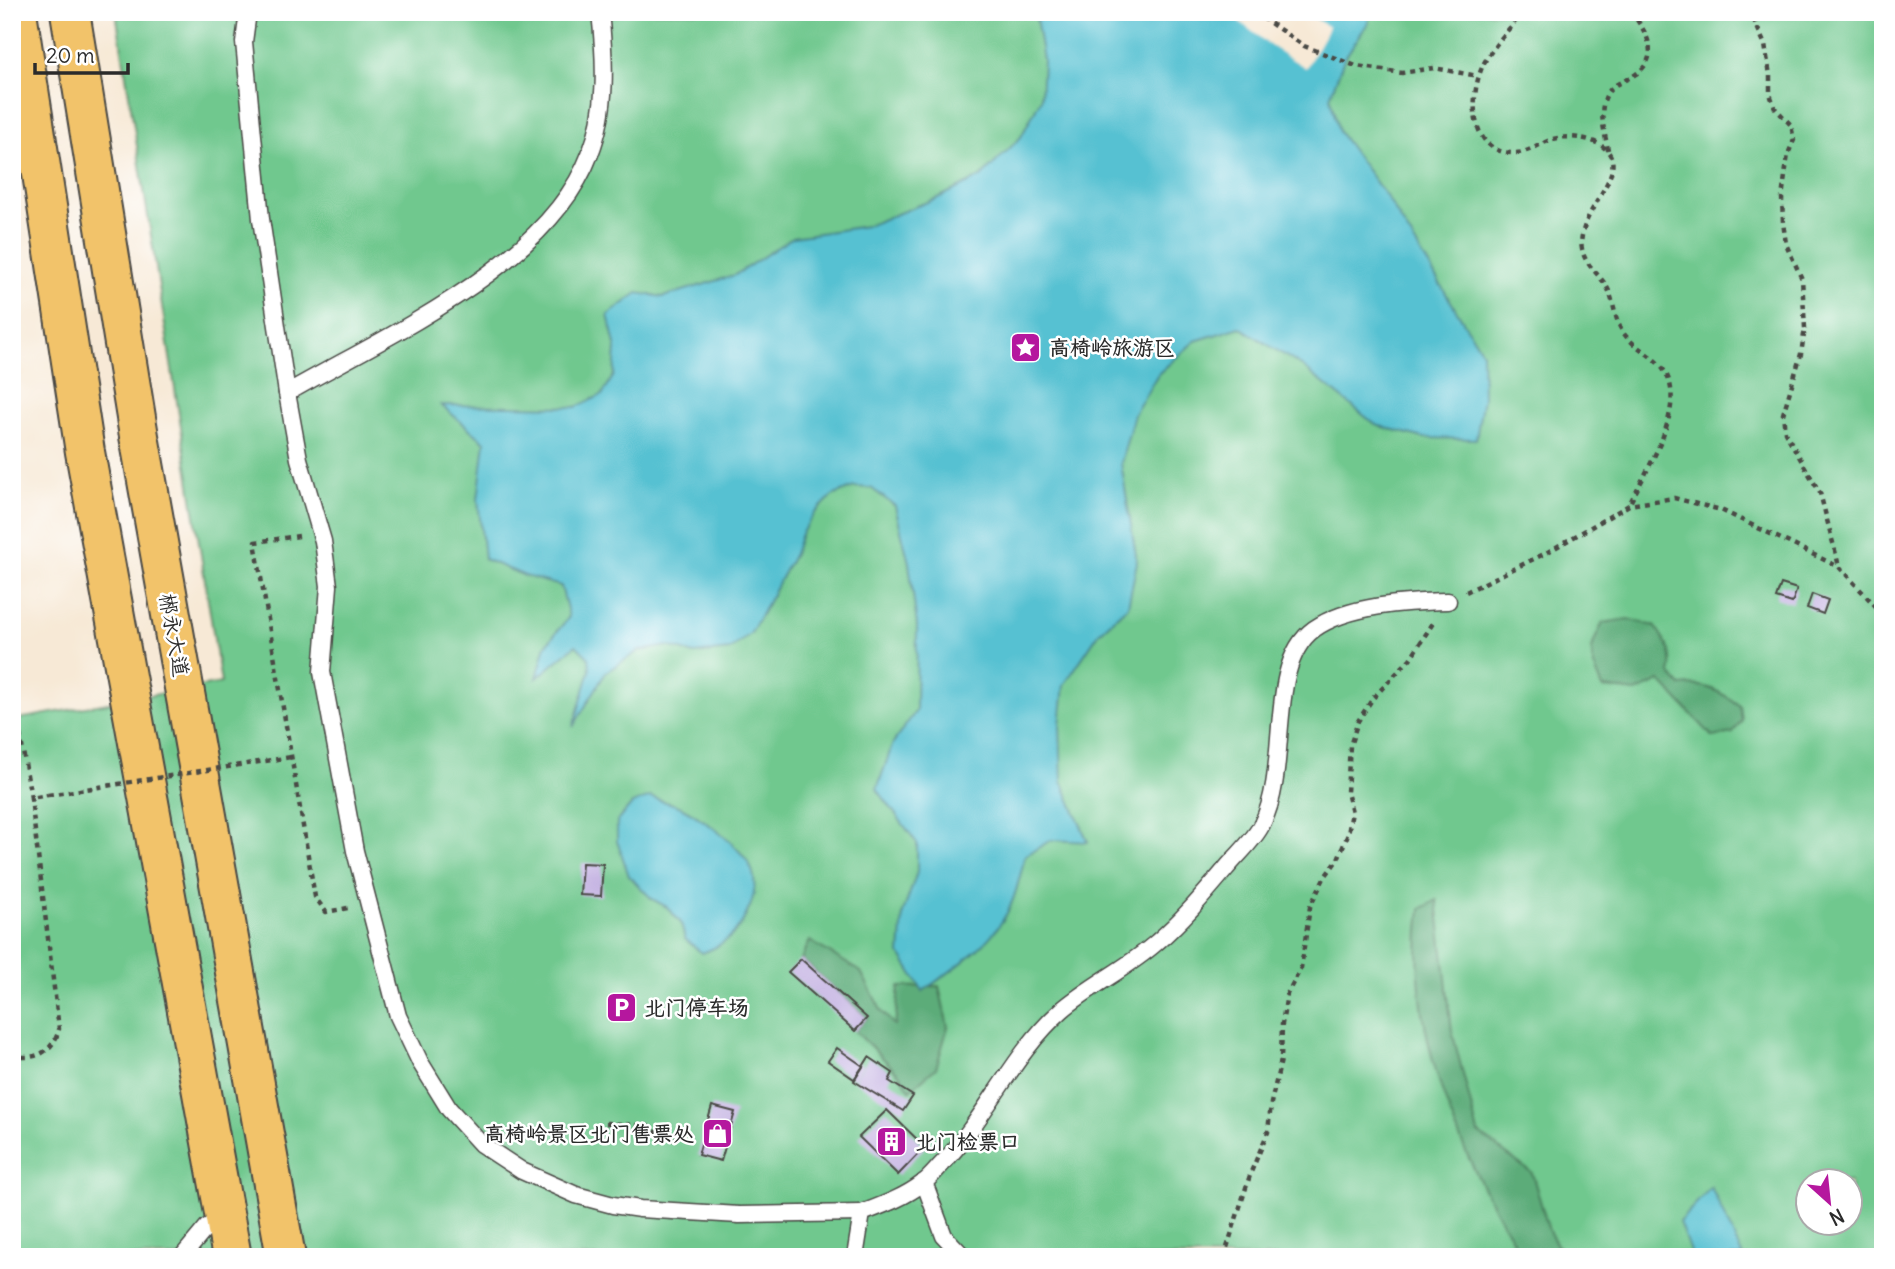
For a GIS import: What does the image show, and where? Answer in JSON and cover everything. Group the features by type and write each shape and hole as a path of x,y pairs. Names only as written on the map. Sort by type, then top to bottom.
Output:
{"highway":[{"path":"17,12 85,452 232,1257"},
{"name":"郴永大道","path":"70,12 139,436 286,1257"}],"lane":[{"path":"248,12 244,42 261,219 299,459 321,533 329,586 322,673 355,851 398,1016 420,1062 449,1109 481,1144 522,1171 576,1195 614,1205 738,1215 862,1213 892,1201 924,1182 962,1142 1036,1037 1062,1010 1157,943 1261,826 1271,803 1278,769 1284,685 1293,655 1314,629 1346,614 1405,602 1448,601"},
{"path":"287,393 483,279 552,216 573,187 590,154 600,114 604,82 600,12"},
{"path":"924,1182 944,1236 964,1257"},
{"path":"855,1257 862,1213"},
{"path":"182,1257 207,1227 225,1216"}],"path":[{"path":"1254,12 1304,47 1356,66 1402,73 1434,68 1478,76"},
{"path":"1523,12 1486,60 1478,76 1474,120 1481,136 1496,150 1517,153 1554,138 1586,138 1608,150"},
{"path":"1629,505 1662,436 1671,413 1673,393 1670,380 1663,369 1622,332 1604,281 1590,266 1582,251 1582,232 1591,209 1613,174 1614,162 1608,150 1602,108 1607,93 1618,83 1637,74 1647,62 1651,46 1644,29 1631,12"},
{"path":"1746,12 1754,20 1765,45 1770,94 1775,108 1791,125 1794,140 1788,154 1782,198 1783,222 1786,243 1802,279 1805,328 1801,354 1783,414 1785,432 1820,493 1839,567"},
{"path":"1224,1257 1251,1172 1268,1132 1271,1103 1281,1060 1282,1024 1287,994 1301,968 1311,906 1324,878 1338,859 1348,834 1352,812 1347,792 1350,746 1358,721 1373,698 1410,659 1448,601 1546,552 1629,505 1674,498 1721,510 1839,567 1883,614"},
{"path":"321,533 255,542 315,897 326,912 369,905"},
{"path":"12,654 59,1029 51,1048 42,1054 31,1057 12,1055"},
{"path":"12,740 20,734"},
{"path":"32,798 291,757"},
{"path":"606,1123 649,1126 668,1141 681,1136"}],"green space":[{"name":"高椅岭旅游区","path":"116,12 1883,12 1883,1257 12,1257 12,720 221,683"},
{"path":"1628,619 1655,626 1670,654 1670,674 1681,686 1698,685 1712,689 1740,706 1742,720 1733,733 1713,737 1660,681 1636,692 1603,688 1593,662 1594,642 1603,623"},
{"path":"1437,900 1452,1031 1478,1133 1532,1173 1549,1231 1564,1257 1523,1257 1478,1177 1442,1090 1429,1046 1421,1000 1418,955 1421,909"},
{"path":"810,941 861,972 882,1012 895,1026 899,987 939,986 948,1027 936,1068 910,1090 900,1075 855,1031 867,1018 801,959"}],"water":[{"path":"1035,12 1371,12 1368,23 1344,59 1330,97 1339,132 1386,196 1482,352 1483,398 1476,439 1423,438 1376,425 1303,367 1240,327 1195,341 1158,374 1134,414 1121,463 1137,562 1128,606 1099,633 1064,685 1060,726 1062,781 1088,842 1051,840 1025,856 1012,902 998,927 973,953 923,991 900,954 903,913 917,872 917,843 877,789 893,743 916,711 917,625 909,563 895,506 871,488 854,487 832,496 815,513 801,534 794,554 751,633 730,650 694,654 668,646 639,651 606,672 573,727 590,671 589,658 576,645 537,678 546,645 569,617 561,586 525,576 484,559 478,499 485,442 441,405 576,407 602,395 614,375 616,349 608,315 638,293 663,297 735,275 793,237 866,226 940,197 981,177 1021,137 1041,99 1043,60"},
{"path":"650,797 681,807 702,820 736,847 751,868 754,893 742,922 728,939 702,953 685,939 681,923 667,907 652,899 629,876 617,841 617,821 632,804"},
{"path":"1711,1187 1743,1257 1692,1257 1679,1222"}],"pier":[{"path":"1227,12 1304,12 1329,27 1306,68 1272,47"}],"building":[{"path":"1781,584 1797,589 1792,603 1776,598"},
{"path":"1812,594 1828,600 1823,614 1807,608"},
{"path":"582,863 603,864 601,896 580,895"},
{"path":"801,959 867,1018 855,1031 788,972"},
{"path":"837,1048 863,1066 854,1079 828,1061"},
{"path":"869,1057 893,1073 889,1081 913,1096 903,1111 854,1081"},
{"name":"高椅岭景区北门售票处","path":"712,1106 735,1112 721,1161 698,1155"},
{"name":"北门检票口","path":"887,1110 925,1147 898,1175 859,1137"},
{"path":"12,1240 15,1246 18,1257 12,1257"}],"place":[{"name":"高椅岭旅游区","path":"1026,348"},
{"name":"北门停车场","path":"621,1008"},
{"name":"高椅岭景区北门售票处","path":"717,1134"},
{"name":"北门检票口","path":"892,1142"}]}
